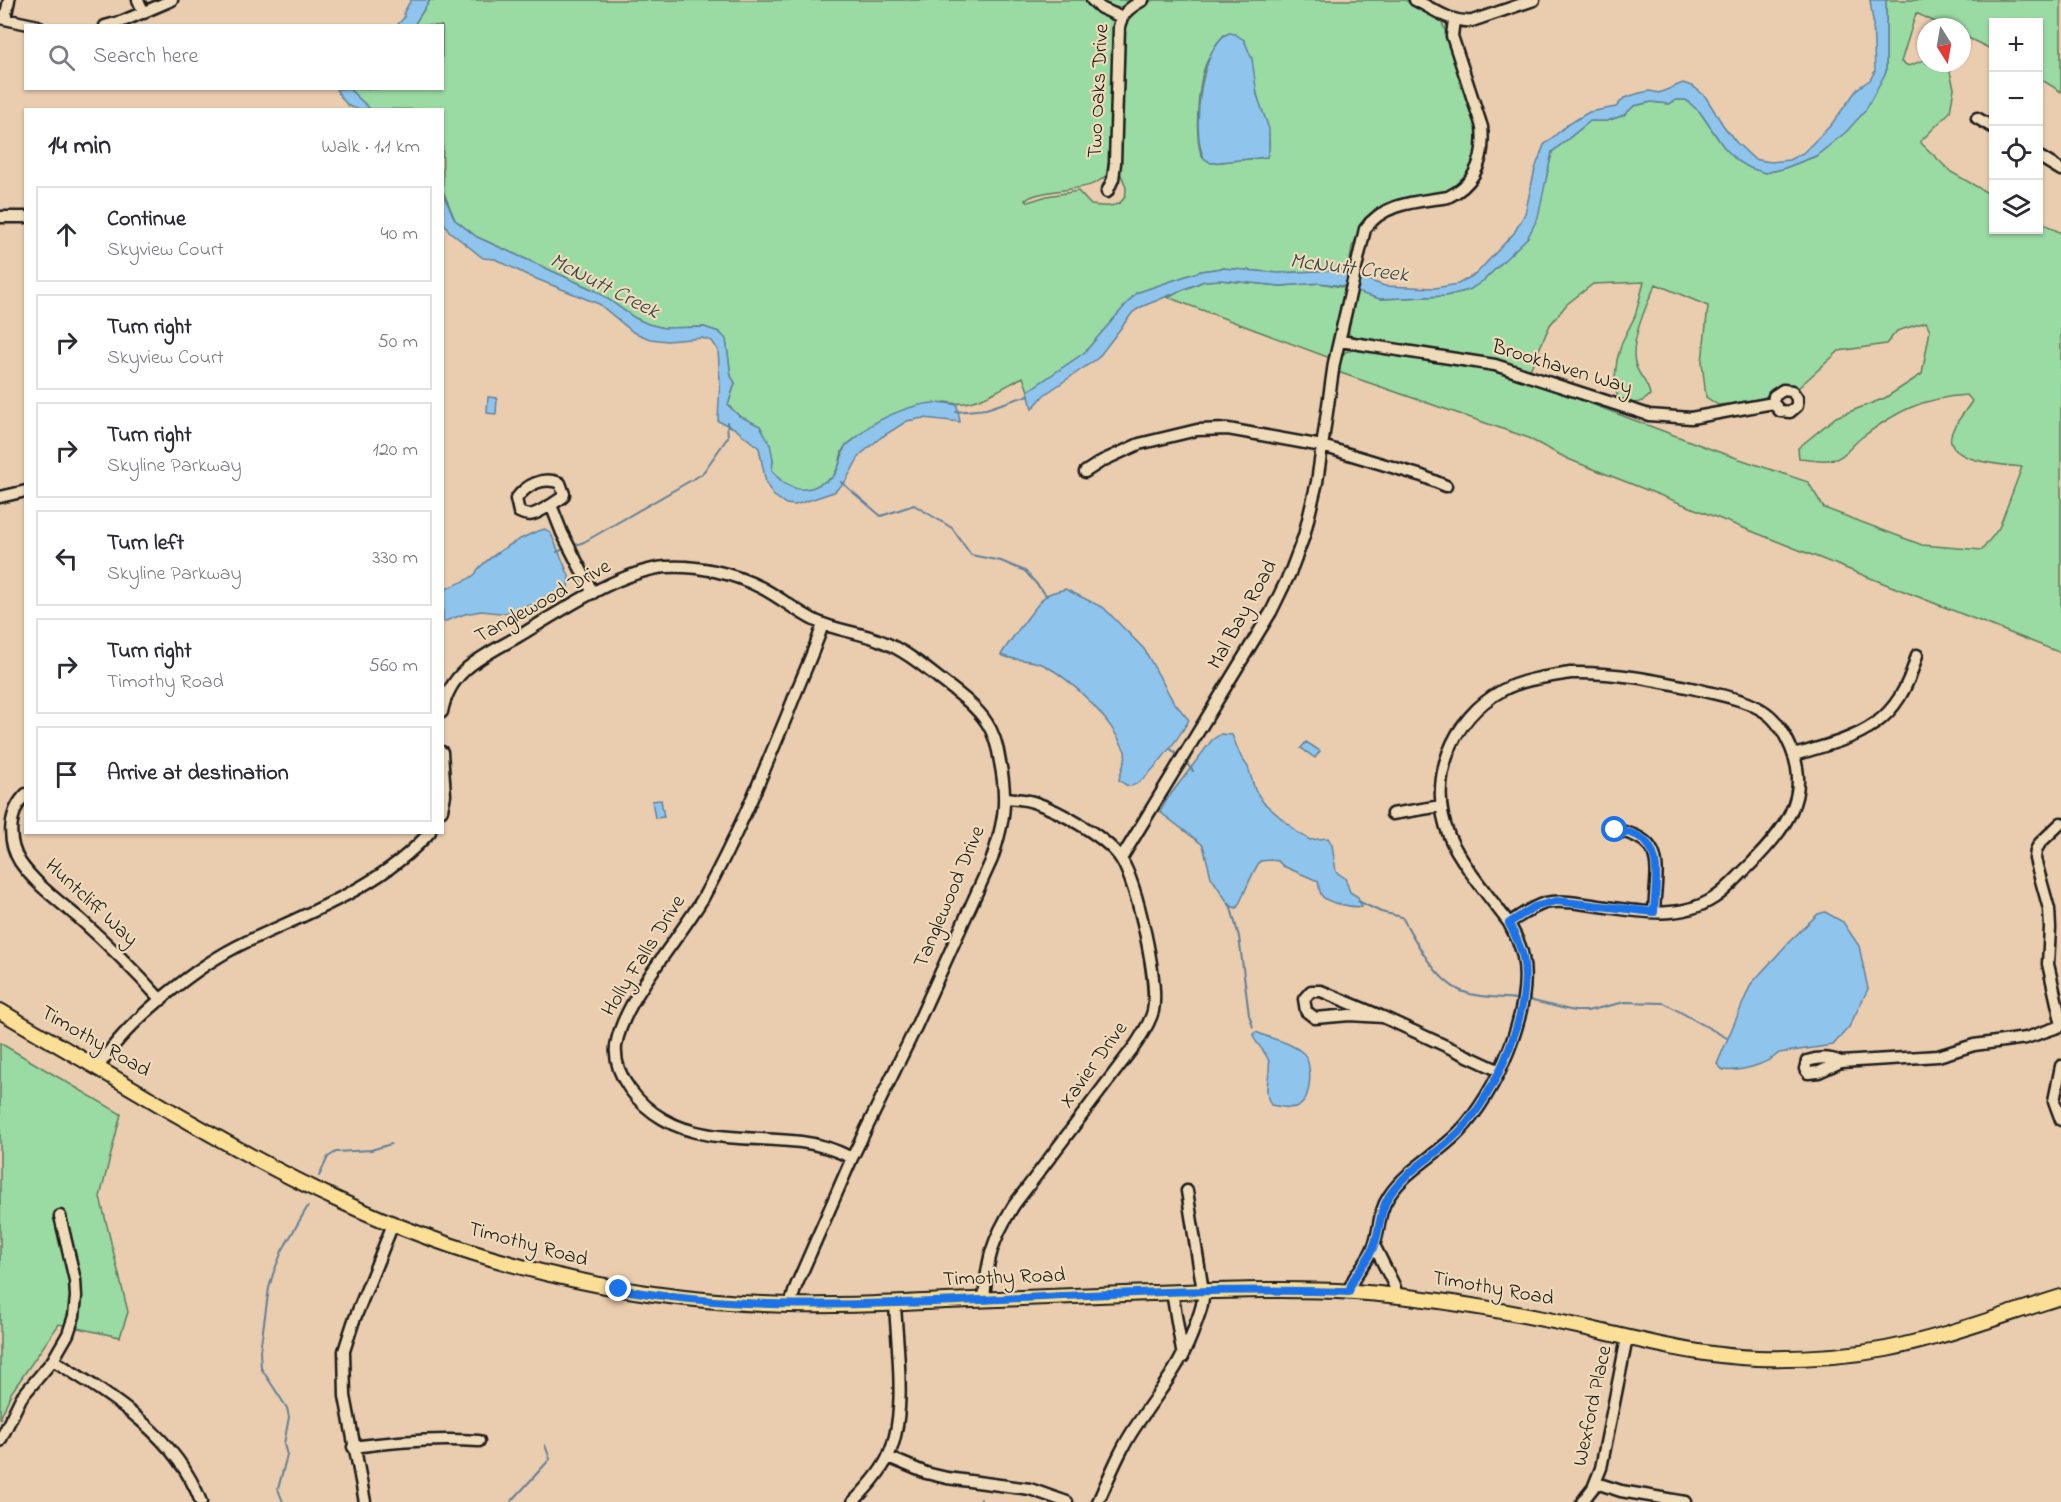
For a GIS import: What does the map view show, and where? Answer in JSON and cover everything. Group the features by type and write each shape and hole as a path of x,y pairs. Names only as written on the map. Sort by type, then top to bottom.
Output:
{"main road":[{"name":"Timothy Road","path":"0,1011 263,1164 339,1201 452,1246 508,1264 627,1291 722,1301 790,1305 896,1304 1203,1291 1349,1292 1397,1295 1480,1306 1687,1350 1737,1357 1799,1358 1886,1349 1923,1340 2061,1297"}],"street":[{"path":"9,0 3,19 28,24"},
{"path":"138,0 144,13"},
{"path":"111,24 144,13 171,0"},
{"path":"1092,0 1121,17"},
{"name":"Two Oaks Drive","path":"1107,192 1113,179 1115,163 1121,17 1129,8 1143,0"},
{"path":"1415,0 1462,22 1472,21 1534,0"},
{"name":"Mal Bay Road","path":"1121,859 1271,612 1290,573 1304,536 1317,482 1329,390 1365,229 1371,220 1397,206 1448,197 1455,193 1469,179 1481,159 1484,143 1482,127 1452,36 1454,20"},
{"path":"1977,118 1991,126"},
{"path":"2043,159 2061,170"},
{"path":"0,217 24,217"},
{"name":"Brookhaven Way","path":"1340,341 1495,365 1649,415 1690,418 1773,403"},
{"path":"1085,472 1138,444 1197,430 1228,429 1322,446 1422,476 1446,486"},
{"path":"0,497 24,491"},
{"path":"551,505 566,541 593,593"},
{"name":"Tanglewood Drive","path":"444,701 451,686 463,671 486,655 593,593 651,569 678,567 730,574 746,580 823,624 893,646 918,662 968,701 987,723 1000,757 1006,798 999,837 980,887 852,1158 796,1286 790,1305"},
{"name":"Holly Falls Drive","path":"823,624 801,683 735,835 703,898 629,1012 618,1038 616,1059 625,1081 642,1103 652,1112 678,1127 710,1134 802,1142 822,1146 852,1158"},
{"path":"1794,755 1845,740 1875,723 1891,709 1905,690 1917,655"},
{"path":"1349,1292 1352,1280 1374,1245 1380,1215 1388,1197 1400,1182 1459,1132 1476,1113 1500,1071 1515,1029 1524,988 1523,956 1519,943 1509,923 1453,844 1443,818 1442,778 1447,754 1473,712 1493,697 1516,685 1537,679 1570,674 1618,674 1743,700 1767,713 1778,725 1794,755 1797,769 1793,810 1771,843 1714,897 1703,904 1677,912 1654,912 1556,901 1534,907 1509,923"},
{"path":"444,781 444,800"},
{"name":"Huntcliff Way","path":"24,797 17,806 11,826 12,840 20,861 38,881 125,961 161,1000"},
{"name":"Xavier Drive","path":"984,1300 991,1250 1005,1218 1136,1044 1152,1012 1153,983 1149,954 1135,896 1121,859 1096,835 1058,814 1032,802 1006,798"},
{"path":"1392,814 1442,806"},
{"path":"2061,823 2040,843 2035,859 2049,909 2048,964 2061,1021"},
{"path":"1615,830 1638,836 1653,851 1656,867 1654,912"},
{"path":"98,1068 123,1034 161,1000 205,966 226,953 338,900 372,880 412,850 428,834"},
{"path":"1383,1017 1360,1015 1315,1018 1306,1011 1304,999 1311,991 1321,991 1383,1017 1500,1071"},
{"path":"1841,1062 1938,1056 1974,1045 2026,1038 2061,1026"},
{"path":"2061,1066 2054,1101 2061,1120"},
{"path":"1098,1502 1137,1424 1183,1358 1202,1306 1203,1291 1187,1191"},
{"path":"0,1441 25,1392 53,1360 68,1334 74,1316 76,1297 73,1272 60,1216"},
{"path":"365,1502 345,1396 344,1351 393,1224"},
{"path":"1374,1245 1397,1295"},
{"path":"1172,1293 1183,1358"},
{"path":"853,1502 879,1472 888,1457 898,1425 896,1304"},
{"name":"Wexford Place","path":"1582,1502 1596,1482 1601,1468 1627,1338"},
{"path":"53,1360 104,1391 164,1442 183,1465 201,1502"},
{"path":"353,1447 403,1440 479,1441"},
{"path":"888,1457 926,1473 1030,1489 1067,1502"},
{"name":"Wexford Place","path":"1596,1482 1621,1491 1685,1502"}],"green space":[{"path":"430,0 1086,0 1096,11 1114,18 1117,22 1112,55 1113,155 1111,168 1094,184 1035,195 1025,200 1028,202 1078,191 1091,205 1108,206 1119,203 1125,196 1126,189 1119,170 1122,31 1130,10 1153,0 1405,0 1436,14 1441,20 1467,87 1481,143 1472,173 1461,183 1449,191 1400,201 1363,225 1352,247 1348,273 1339,270 1278,273 1222,268 1201,271 1137,293 1084,353 1028,391 1023,377 975,400 965,403 945,402 859,436 845,446 833,477 814,488 800,491 779,481 772,470 773,459 760,426 739,416 728,405 735,383 731,376 726,340 719,332 704,327 664,328 648,324 635,318 596,291 477,237 455,220 444,193 444,108 369,108 350,90 444,90 444,24 415,24","holes":["1224,35 1244,40 1268,133 1267,157 1212,163 1202,156 1198,137 1198,105 1203,72 1213,49"]},
{"path":"1100,0 1134,0 1117,7"},
{"path":"1886,0 2061,0 2061,92 2043,81 2043,18 1989,18 1989,48 1971,39 1971,18 1927,18 1916,13 1901,62 1909,66 1917,63 1917,72 1950,72 1954,88 1950,112 1920,142 1951,172 1989,194 1989,234 2043,234 2043,223 2061,233 2061,653 1568,459 1526,437 1335,371 1345,352 1358,349 1492,368 1716,451 1808,482 1824,508 1922,545 1982,550 1999,528 2022,467 1976,460 1956,450 1951,442 1952,432 1972,401 1967,395 1937,399 1898,413 1861,438 1836,459 1799,458 1798,448 1836,417 1885,398 1922,374 1930,330 1926,322 1897,331 1886,344 1839,351 1797,389 1781,386 1770,392 1763,400 1718,405 1706,397 1702,362 1708,306 1656,284 1634,347 1636,366 1648,386 1650,395 1636,403 1619,399 1614,386 1622,342 1635,316 1644,282 1593,284 1567,304 1550,325 1529,372 1356,340 1349,334 1348,325 1354,291 1381,299 1445,296 1469,290 1484,280 1501,263 1546,179 1552,152 1590,121 1607,121 1624,115 1634,106 1651,102 1669,104 1676,100 1686,100 1700,112 1723,146 1765,173 1816,156 1886,72"},
{"path":"1220,280 1281,286 1320,283 1347,288 1330,358 1167,297 1204,281"},
{"path":"0,1043 121,1114 100,1197 128,1312 120,1337 59,1324 11,1393 0,1419"}],"water":[{"path":"411,0 430,0 415,24 398,24 404,18 404,12"},
{"path":"1870,0 1886,0 1886,72 1865,111 1846,132 1816,156 1765,173 1736,160 1723,146 1700,112 1686,100 1676,100 1669,104 1651,102 1634,106 1624,115 1607,121 1590,121 1552,152 1538,217 1528,237 1484,280 1469,290 1445,296 1380,299 1343,286 1320,283 1281,286 1220,280 1204,281 1133,312 1098,358 1044,395 1032,409 1028,391 1084,353 1136,293 1201,271 1222,268 1278,273 1339,270 1385,286 1435,288 1458,284 1476,274 1514,233 1525,214 1535,169 1544,145 1567,125 1589,112 1616,107 1624,98 1650,91 1659,93 1683,83 1694,87 1705,96 1736,142 1754,159 1771,162 1789,160 1803,153 1831,125 1858,88 1870,80 1875,71"},
{"path":"1229,33 1244,40 1252,59 1257,95 1269,129 1269,150 1267,157 1211,163 1204,158 1200,146 1198,130 1201,91 1211,54 1219,41"},
{"path":"337,90 350,90 369,108 353,108 343,100"},
{"path":"444,196 455,220 477,237 596,291 635,318 664,328 704,327 719,332 726,339 731,376 735,383 728,405 739,416 760,426 770,444 773,459 772,470 782,481 793,488 806,489 832,478 839,466 845,446 871,425 902,410 924,404 957,405 960,422 924,418 907,421 880,438 860,455 845,482 834,492 795,505 786,504 773,495 766,483 759,448 734,428 718,421 720,381 718,350 712,341 702,338 667,341 650,339 633,332 599,304 529,276 495,259 483,258 449,231 444,223"},
{"path":"488,397 497,398 496,414 487,413"},
{"path":"545,529 551,534 569,576 568,590 559,597 523,607 514,612 481,611 444,622 444,590 473,576 493,556 528,535"},
{"path":"1065,589 1104,608 1144,649 1173,701 1189,720 1154,767 1138,783 1131,786 1119,780 1125,760 1124,749 1118,737 1091,702 1046,666 1001,655 1044,598"},
{"path":"1221,734 1232,735 1248,767 1255,790 1263,802 1298,833 1310,840 1328,838 1332,845 1336,872 1345,878 1350,892 1358,897 1362,907 1347,906 1325,899 1321,894 1318,881 1283,866 1278,861 1271,860 1260,861 1237,908 1230,906 1211,877 1203,845 1160,812 1212,740"},
{"path":"1306,742 1320,751 1315,758 1301,748"},
{"path":"661,800 664,817 655,818 652,801"},
{"path":"1825,912 1843,922 1859,946 1868,989 1849,1027 1833,1045 1779,1053 1752,1067 1723,1070 1717,1064 1751,984 1790,941 1818,914"},
{"path":"1256,1032 1292,1046 1303,1053 1306,1058 1310,1072 1309,1089 1307,1096 1299,1106 1289,1108 1271,1105 1267,1094 1269,1062 1254,1038 1253,1034"}],"waterway":[{"name":"McNutt Creek","path":"956,412 986,409 1029,395"},
{"path":"576,545 702,474 728,437 727,422"},
{"path":"841,482 881,516 914,505 952,528 971,555 1001,561 1025,571 1047,596"},
{"path":"557,552 562,550"},
{"path":"1170,748 1176,754"},
{"path":"1187,764 1193,771"},
{"path":"1358,901 1381,912 1402,917 1433,968 1459,990 1487,997 1515,999"},
{"path":"1230,904 1239,937 1249,1015 1253,1027"},
{"path":"1529,1000 1574,1011 1587,1011 1625,1002 1664,1003 1727,1038"},
{"path":"319,1176 328,1157 336,1152 371,1150 391,1144"},
{"path":"283,1502 278,1489 287,1455 284,1444 289,1417 287,1408 261,1368 260,1351 273,1274 282,1251 308,1206"},
{"path":"511,1502 550,1459 545,1445"}],"route":[{"path":"619,1289 722,1301 790,1305 896,1304 1203,1291 1349,1292 1352,1280 1374,1245 1378,1222 1388,1197 1400,1182 1446,1144 1476,1113 1500,1071 1517,1019 1525,972 1519,943 1509,923 1534,907 1556,901 1654,912 1656,867 1653,851 1638,836 1615,830"}]}
